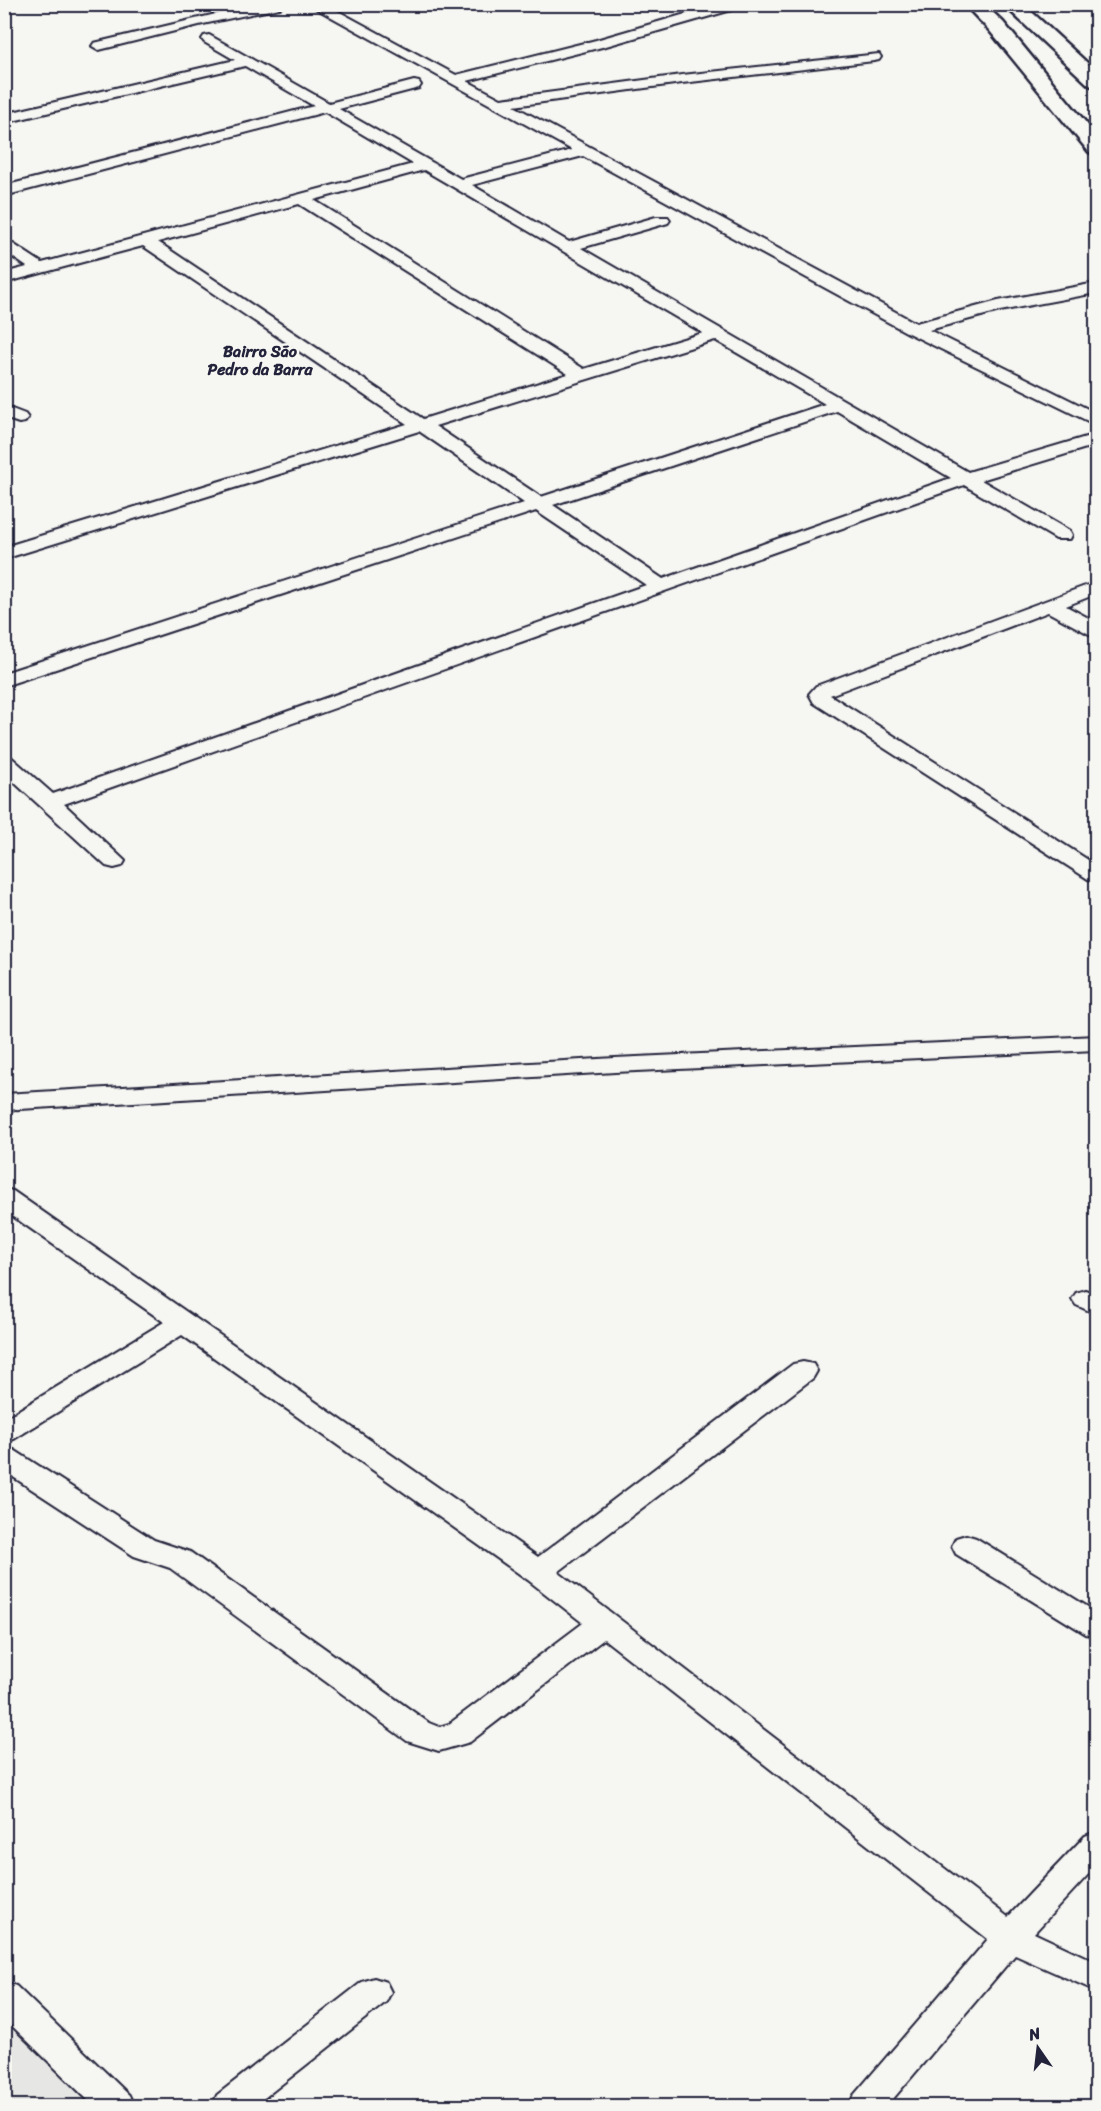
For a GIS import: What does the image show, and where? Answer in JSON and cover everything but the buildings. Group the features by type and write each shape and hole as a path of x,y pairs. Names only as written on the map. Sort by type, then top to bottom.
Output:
{"main road":[{"path":"973,4 996,26 1096,148"},
{"path":"1012,4 1096,81"}],"street":[{"path":"99,46 203,20 280,4"},
{"path":"314,4 914,329 1096,420"},
{"path":"453,80 601,43 737,4"},
{"path":"209,39 1063,535"},
{"path":"499,104 682,79 874,57"},
{"path":"4,119 247,61"},
{"path":"4,191 414,85"},
{"path":"459,184 585,151"},
{"path":"4,278 426,165"},
{"path":"301,198 582,376"},
{"path":"568,247 662,220"},
{"path":"145,240 661,586"},
{"path":"4,243 40,269"},
{"path":"914,329 998,306 1096,288"},
{"path":"4,554 717,334"},
{"path":"4,680 839,405"},
{"path":"50,802 966,479 1096,439"},
{"path":"1096,588 823,690 819,694 821,699 1096,874"},
{"path":"1051,606 1096,630"},
{"path":"4,761 114,861"},
{"path":"4,1102 615,1065 1096,1043"},
{"path":"4,1197 538,1572 1010,1937 1096,1977"},
{"path":"4,1432 182,1323"},
{"path":"538,1572 803,1371"},
{"path":"4,1457 144,1548 180,1560 418,1732 439,1739 459,1733 604,1622"},
{"path":"966,1546 1096,1626"},
{"path":"866,2106 1010,1937 1096,1845"},
{"path":"230,2106 374,1992"},
{"path":"4,1996 117,2106"}],"shaded area":[{"path":"5,2013 101,2106 5,2106"}],"district":[{"name":"Bairro São Pedro da Barra","path":"260,360"}]}
